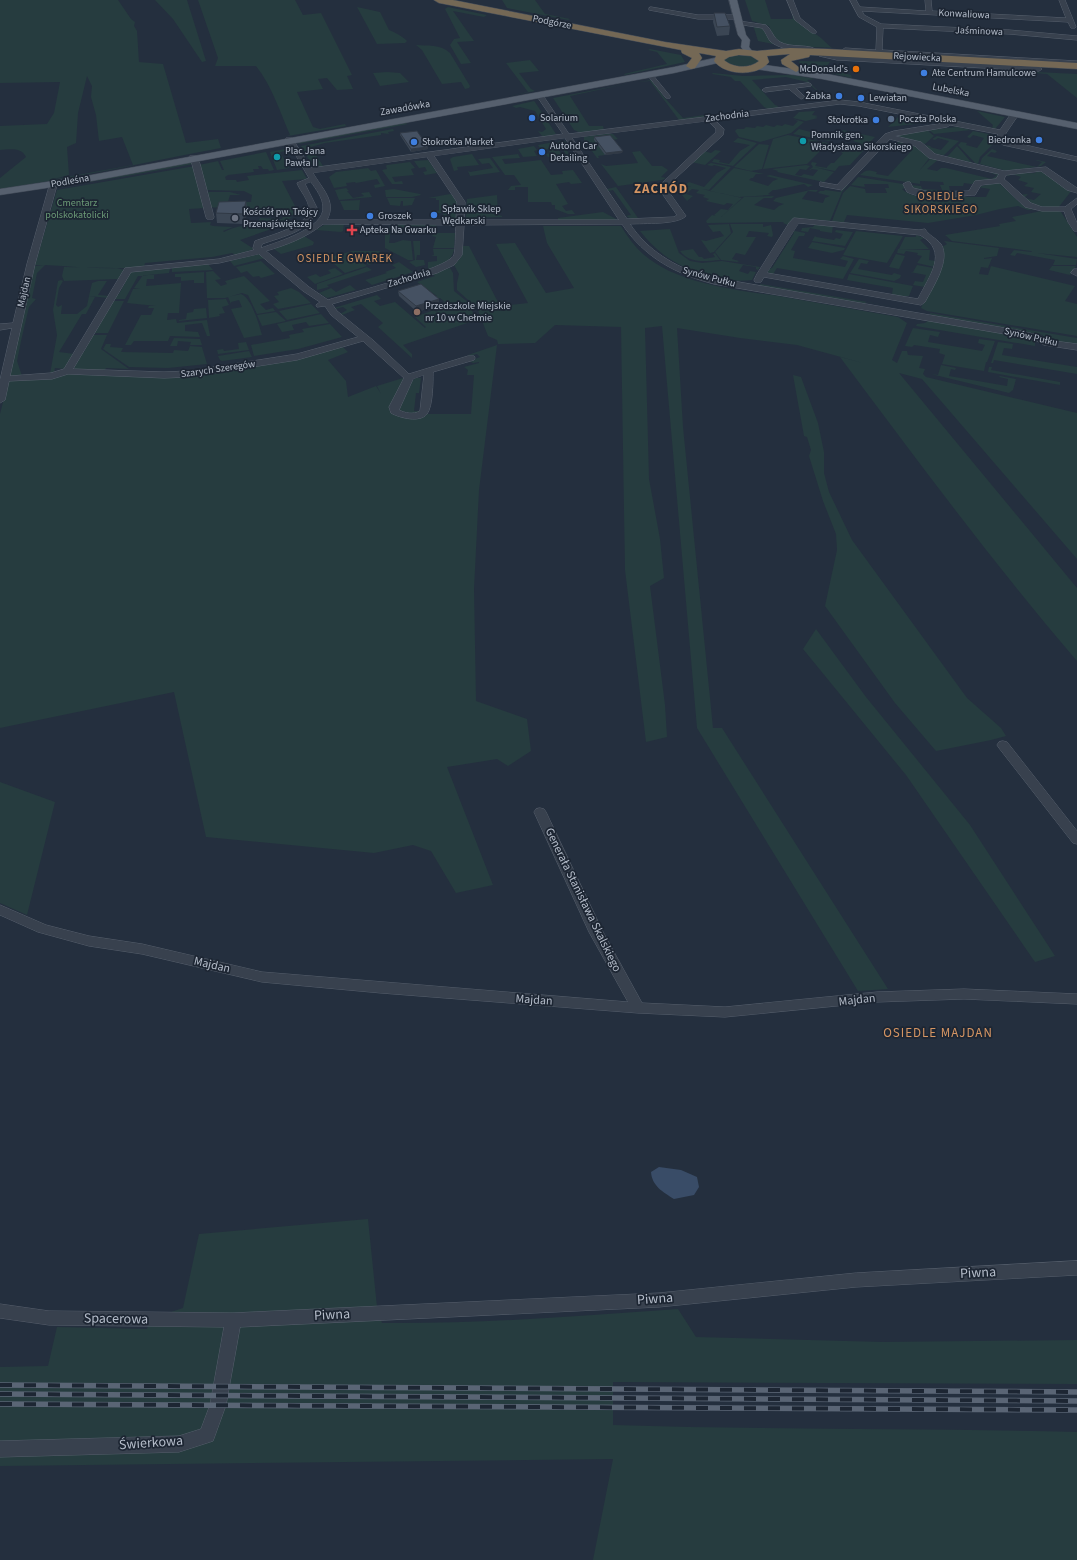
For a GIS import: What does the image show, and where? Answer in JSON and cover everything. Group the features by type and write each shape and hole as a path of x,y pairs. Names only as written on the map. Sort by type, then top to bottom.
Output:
{"highway":[{"name":"Podgórze","path":"440,0 688,49 725,58"},
{"path":"688,49 719,49 733,44 742,38 761,48 790,51"},
{"path":"688,49 697,58 692,68"},
{"name":"Rejowiecka","path":"758,59 790,51 1075,66"},
{"name":"Rejowiecka","path":"758,59 779,55 817,55 1075,66"},
{"path":"794,70 787,64 786,61 788,59 817,55"},
{"path":"725,58 740,69 758,59"},
{"path":"725,58 758,59"}],"main road":[{"path":"732,0 745,47 758,59"},
{"path":"725,58 738,47 742,38"},
{"name":"Zawadówka","path":"140,168 674,70 692,68 725,58"},
{"name":"Lubelska","path":"758,59 794,70 822,76 1077,126"},
{"path":"692,68 712,68 744,72 794,70"},
{"name":"Podleśna","path":"0,192 53,185 140,168"}],"street":[{"path":"790,0 797,19 814,32"},
{"path":"853,0 861,16 880,26 879,52"},
{"path":"928,0 928,12"},
{"path":"1062,0 1070,20 1075,27 1077,37"},
{"name":"Konwaliowa","path":"857,8 1070,20"},
{"path":"651,9 684,15 738,20 759,24 767,28 770,37 774,41 788,47 1075,66"},
{"path":"644,14 674,19 684,15"},
{"name":"Jaśminowa","path":"880,26 1009,32 1032,35 1077,37"},
{"path":"650,75 668,98"},
{"path":"766,90 777,92 791,87 810,85"},
{"path":"791,87 801,97"},
{"name":"Synów Pułku","path":"540,95 642,245 652,254 669,265 704,278 753,288 913,320 1032,336 1044,342 1077,347"},
{"name":"Zachodnia","path":"308,171 827,103 851,102 1002,132"},
{"path":"1015,114 1002,132 1000,139 1006,143 1077,158"},
{"path":"321,222 626,223 680,218 682,216 665,192 663,186 720,133 720,129 710,118"},
{"path":"823,184 839,188 888,136 903,131 958,124"},
{"path":"888,136 918,144 932,156 1004,173 1045,167 1070,188 1077,191"},
{"path":"67,371 128,270 219,261 260,250 304,234 321,222 327,213 327,206 294,146 289,140"},
{"name":"Zachodnia","path":"322,304 423,274 445,266 456,258 459,244 462,210 460,199 428,155"},
{"path":"194,158 210,217"},
{"path":"1004,173 1000,177 1002,182 1028,205 1042,209 1067,209 1077,200"},
{"path":"313,179 301,183 313,209 309,218 292,230 258,244 257,247 306,289 308,294 368,340 404,375 409,377 471,358"},
{"path":"907,184 910,189 919,194 947,194 972,193 978,183 1002,182"},
{"name":"Majdan","path":"0,400 30,264 53,185"},
{"path":"1067,209 1072,222 1077,228"},
{"path":"753,288 794,221 801,220 921,232 936,243 940,249 941,255 940,262 913,320"},
{"path":"761,274 921,302"},
{"path":"0,327 17,325"},
{"name":"Szarych Szeregów","path":"4,379 52,376 67,371 164,375 188,374 297,357 368,340"},
{"path":"409,377 394,407 394,411 398,413 417,415 422,414 425,409 429,381 428,371"},
{"path":"1003,745 1077,840"},
{"name":"Generała Stanisława Skalskiego","path":"540,812 596,932 638,1008"},
{"name":"Majdan","path":"0,910 43,929 89,941 142,949 262,977 389,989 638,1008 725,1012 806,1006 877,997 964,994 1077,999"},
{"name":"Piwna","path":"233,1320 659,1300 856,1280 1077,1268"},
{"name":"Spacerowa","path":"0,1311 49,1318 233,1320"},
{"name":"Świerkowa","path":"0,1449 179,1444 207,1435 218,1405 233,1320"}],"green space":[{"path":"0,0 118,0 131,19 135,22 134,26 137,31 139,62 163,64 186,143 218,139 221,148 83,175 0,189 0,178 26,157 18,150 0,150 0,126 47,124 54,113 60,82 0,83","holes":["87,76 92,86 91,97 96,115 99,141 122,137 133,165 50,180 69,175 67,147 76,143 78,113"]},
{"path":"155,0 187,0 206,61 202,62 173,19"},
{"path":"198,0 295,0 303,15 321,13 352,75 347,76 353,89 337,90 327,78 318,79 323,89 297,92 313,127 320,129 345,124 346,126 287,136 290,135 275,99 267,82 256,66 215,66 218,58"},
{"path":"502,0 535,0 545,14 570,19 568,20 507,8"},
{"path":"745,0 765,0 771,19 793,19 792,15 794,15 804,27 819,36 832,48 798,47 781,44 772,34 769,26 752,21"},
{"path":"357,7 380,12 389,30 407,41 405,43 377,44"},
{"path":"448,7 487,15 484,17 453,11 474,41 457,42 471,63 461,64 450,45 454,39 460,38 445,9"},
{"path":"755,25 763,27 782,46 758,41 754,28"},
{"path":"416,45 438,47 450,53 470,86 469,88 465,89 461,82 442,84 422,50"},
{"path":"650,49 681,55 685,62 624,74 667,64 657,52 648,50"},
{"path":"740,53 757,57 760,62 750,65 737,66 723,61 724,58"},
{"path":"530,60 539,71 519,73 531,89 535,91 499,98 528,92 506,63"},
{"path":"799,61 841,62 830,62 825,68 851,75 852,78 800,66"},
{"path":"998,70 1077,74 1077,98 1047,74"},
{"path":"373,73 400,73 409,82 380,86"},
{"path":"712,74 743,76 793,75 815,79 807,80 825,98 807,82 786,77 752,80 775,105 778,106 777,108 768,109 764,107 740,81 735,81 731,77"},
{"path":"652,80 664,97 683,118 712,114 714,116 679,120 650,81 638,82"},
{"path":"626,84 570,96 589,126 603,126 604,130 581,133 574,130 553,98"},
{"path":"534,101 556,134 546,137 542,136 538,131 542,132 546,129 535,111 512,106"},
{"path":"815,111 812,115 818,116 815,117 818,118 806,121 793,118 799,112"},
{"path":"977,111 1005,117 995,129 948,119 992,128 993,125"},
{"path":"898,117 910,117 934,122 888,127"},
{"path":"793,119 804,122 791,133 760,142 739,137 735,131 746,127 755,128 757,126 763,127 766,125 774,127 785,124 793,126 798,121"},
{"path":"402,122 408,124 298,144 300,142"},
{"path":"957,127 971,130 934,134 929,130"},
{"path":"393,129 394,131 388,132 389,134 381,133 381,135 325,143 311,147 323,166 332,166 313,167 301,146"},
{"path":"799,129 834,136 829,141 793,134"},
{"path":"843,130 875,137 864,148 843,144 857,146 860,143 853,141 857,138 844,136 842,138 837,137"},
{"path":"927,130 934,136 925,144 896,136"},
{"path":"973,131 994,135 997,140 980,157 978,164 975,163 958,145 961,142 977,148 984,138 973,135 970,138 967,137"},
{"path":"613,134 618,139 612,140 605,155 598,156 599,158 597,158 584,140 584,137"},
{"path":"788,135 828,143 826,146 800,141 825,146 807,164 763,169 773,139"},
{"path":"937,136 959,141 944,155 938,154 931,151 924,145 941,150 949,141 938,138 935,140 932,139"},
{"path":"738,138 757,143 733,166 712,162 714,159 720,160 719,162 729,164 740,151 750,145 733,142"},
{"path":"564,141 570,146 565,147 569,154 575,153 580,161 571,161 557,142"},
{"path":"899,141 916,145 931,156 919,171 932,157 939,159 927,169 937,171 941,168 946,168 992,179 997,175 991,173 993,171 999,174 995,180 971,184 964,183 963,186 949,186 950,191 948,193 916,192 910,185 921,186 922,189 942,190 940,185 944,185 943,182 920,181 920,184 860,175 870,170 877,172 876,174 888,176 913,149 901,146 899,148 894,147"},
{"path":"554,142 562,155 548,157 546,154 550,153 548,149 541,150 538,145"},
{"path":"831,143 864,150 850,165 839,166 835,171 814,167 834,172 824,182 777,172 778,171 772,169 806,165 810,166 806,170 800,169 795,175 801,176 804,174 813,176 818,170 812,169 808,171 813,167 811,164 812,162 817,163 815,166 827,168 831,163 834,163 843,153 841,153 847,148 835,145 833,147 828,146"},
{"path":"759,144 769,145 762,169 751,171 734,167"},
{"path":"534,146 537,150 534,151 537,156 523,157 518,149"},
{"path":"957,146 972,163 947,157"},
{"path":"290,148 292,150 280,152 289,168 277,170 270,152"},
{"path":"992,149 997,151 995,153 991,152 987,156 1037,167 1007,171 980,164 982,158"},
{"path":"715,150 721,151 705,165 691,162 704,151 711,153"},
{"path":"640,151 652,166 662,166 668,170 661,177 666,178 662,180 618,186 601,164 606,166 638,163 632,152"},
{"path":"266,152 274,170 269,171 268,169 263,169 261,166 258,166 259,169 253,169 254,172 228,175 225,177 226,180 236,180 237,182 249,180 247,176 302,170 307,179 282,181 295,206 293,215 260,216 261,214 255,209 247,208 231,202 251,202 252,195 244,191 207,190 199,165 218,161 222,170 224,170 220,161"},
{"path":"472,154 479,165 457,167 458,170 454,171 450,159 453,157"},
{"path":"518,154 520,158 502,159 505,164 541,160 551,175 563,174 562,171 573,170 582,183 571,184 569,182 556,184 568,204 562,206 566,211 572,210 575,214 568,214 555,209 555,205 552,205 551,202 528,202 528,187 515,187 515,190 508,190 511,186 521,185 514,175 505,175 492,157"},
{"path":"490,158 500,172 470,176 468,171 470,172 493,168 489,163 482,164 478,159"},
{"path":"428,160 437,173 425,175 423,172 427,171 425,167 419,168 414,161"},
{"path":"1035,160 1046,162 1041,166 1037,167 1042,162"},
{"path":"191,162 193,164 58,187"},
{"path":"410,162 415,168 411,169 414,175 392,177 395,182 402,181 403,184 392,184 382,170 387,169 387,165"},
{"path":"711,163 731,167 709,190 702,189 742,198 721,217 744,197 774,196 772,198 764,198 754,205 774,210 784,204 773,201 776,198 810,190 818,190 816,192 808,191 802,199 823,203 825,198 830,196 818,193 820,191 825,190 840,192 848,185 842,192 830,221 800,218 792,220 788,225 783,223 784,222 707,223 706,221 712,215 716,216 714,215 721,209 728,210 733,204 727,203 724,205 706,201 709,199 703,197 705,195 696,193 699,190 692,189 686,194 693,196 687,201 681,194 681,189 684,186 691,187 685,185 689,182 704,187 717,173 726,168 707,165"},
{"name":"Cmentarz polskokatolicki","path":"195,166 205,208 189,209 191,223 211,222 210,225 213,226 233,227 223,231 224,232 235,227 256,223 260,218 282,219 283,217 292,217 277,227 240,240 254,249 236,255 232,253 212,257 145,263 144,267 132,268 35,265 57,190"},
{"path":"368,168 371,171 376,170 385,186 375,188 374,185 380,184 377,179 356,183 346,183 347,186 334,188 329,177 336,172"},
{"path":"734,168 764,174 756,174 749,180 768,186 773,181 778,179 766,176 770,175 813,185 808,187 804,184 773,190 768,194 771,195 739,197 710,191"},
{"path":"1034,171 1042,172 1072,190 1058,208 1034,206 1018,195 1028,194 1024,198 1034,200 1041,194 1031,192 1034,188 1024,186 1028,183 1018,180 1021,177 1012,174 1009,176 1006,175 1017,173 1036,173"},
{"path":"858,177 903,184 906,188 902,189 907,193 930,197 949,197 951,194 952,197 986,197 990,189 978,187 998,182 1020,203 1036,209 1028,210 1018,206 928,223 847,215 844,222 856,224 832,221 843,193 850,186 865,189 866,193 887,193 885,188 889,188 888,184 864,184 865,187 851,185"},
{"path":"616,187 638,219 628,219 630,218 626,216 631,215 613,190 608,191 607,189"},
{"path":"346,188 353,198 364,196 361,193 369,192 372,197 339,200 335,190"},
{"path":"394,189 421,195 412,197 386,197 385,190"},
{"path":"207,192 230,192 241,195 230,195 228,202 220,206 211,207"},
{"path":"450,194 454,195 458,206 456,219 444,219 443,213 435,213 435,211 439,211 439,200 436,200 436,198 428,198"},
{"path":"497,195 498,215 502,217 466,218 467,199"},
{"path":"387,198 415,198 412,205 403,206 403,201 401,201 400,206 390,205"},
{"path":"360,200 359,210 344,210 340,201"},
{"path":"1046,210 1056,210 1061,212 1077,237 1077,257 1037,253 1077,259 1076,265 1053,265 1055,260 1017,253 1015,256 1010,255 1014,250 1032,252 1031,251 952,241 945,235 1000,226 999,224 1016,221 1012,217"},
{"path":"603,212 618,220 558,221 558,218"},
{"path":"344,224 343,231 341,232 316,230 324,225"},
{"path":"398,224 436,224 437,231 432,231 432,227 421,227 421,229 398,228"},
{"path":"729,224 731,233 714,252 710,253 701,240 706,241 724,236 720,231 713,232 708,225"},
{"path":"730,224 763,224 763,227 771,225 773,235 772,237 767,236 769,233 749,231 746,237 756,237 745,255 736,253 732,259 739,261 737,262 721,260 715,252 733,232"},
{"path":"815,224 833,225 832,233 810,228 808,232 801,231 802,228 813,227"},
{"path":"543,226 621,226 631,241 643,254 673,273 691,279 729,288 898,317 907,323 892,360 897,363 902,351 907,351 908,355 923,356 919,368 925,369 923,374 926,377 1077,413 1077,559 922,379 899,373 1077,588 1077,661 985,549 840,357 863,363 797,345 677,328 683,427 713,728 722,728 888,989 858,991 697,728 662,326 645,328 649,479 660,539 664,578 650,586 665,705 667,737 646,742 625,570 621,327 555,325 535,343 498,344 497,340 488,336 477,308 457,290 459,274 454,265 461,257 463,246 469,246 500,306 528,303 496,244 515,243 546,293 574,288 547,243"},
{"path":"385,227 391,228 389,243 403,240 411,241 413,260 408,260 385,248"},
{"path":"670,229 679,253 690,261 702,263 722,261 760,267 758,270 756,267 743,265 739,271 748,274 750,271 756,272 752,280 730,280 706,275 684,267 664,255 651,244 640,231"},
{"path":"836,230 853,232 845,246 812,241 815,236 834,240 836,238 840,239 843,234 835,232"},
{"path":"795,231 805,234 804,236 799,236 791,250 795,251 793,258 845,267 848,261 840,259 843,256 854,259 843,279 777,268 773,274 766,272 768,269 772,268 794,233 792,232"},
{"path":"856,231 903,236 887,263 843,255"},
{"path":"434,233 455,233 454,248 433,248 436,237 432,236"},
{"path":"916,235 924,238 920,240 929,249 899,249 905,237 916,237"},
{"path":"304,236 314,242 313,245 281,254 274,249"},
{"path":"413,241 420,241 420,255 417,255 416,260 424,260 425,265 416,267 409,262 415,260"},
{"path":"944,241 999,248 997,256 984,258 992,258 988,268 981,267 979,274 988,275 991,266 1075,286 1065,301 1077,304 1077,336 927,311 921,308 943,257 942,247 947,244"},
{"path":"812,242 845,248 844,250 832,253 808,248"},
{"path":"433,249 454,249 453,254 445,263 428,270 428,262 437,261 437,256 431,256 434,255"},
{"path":"693,249 699,257 704,259 715,257 713,254 715,253 720,260 693,260 688,258 680,251"},
{"path":"898,249 930,250 929,260 936,261 934,267 917,263 922,256 917,255 918,253 906,251 904,254 897,253"},
{"path":"350,251 379,251 391,257 369,265"},
{"path":"349,252 367,266 345,273 327,258"},
{"path":"259,253 265,258 234,266 230,261"},
{"path":"896,254 905,256 899,269 889,267"},
{"path":"859,259 869,261 867,264 861,263 858,269 892,275 894,273 901,275 900,278 894,281 850,273"},
{"path":"261,261 275,274 261,278 259,276 253,277 247,271 241,273 236,267"},
{"path":"399,262 413,272 372,285 365,280 387,273 385,272 396,268 392,265"},
{"path":"208,264 213,270 172,272 172,268"},
{"path":"917,265 934,268 925,287 913,285 915,281 923,282 926,275 910,272 913,272"},
{"path":"34,266 44,266 37,273 32,298 36,299 29,307 17,361 22,376 9,376"},
{"path":"1052,266 1076,266 1070,275 1049,270"},
{"path":"64,267 115,268 125,270 118,279 64,281 62,276"},
{"path":"367,267 372,270 327,285 329,287 317,290 317,284"},
{"path":"170,268 169,273 138,276 125,299 113,299 119,294 126,281 124,279 127,274 132,271"},
{"path":"335,268 343,274 315,284 307,277 316,274 320,277 331,273 328,270"},
{"path":"450,268 453,273 454,291 469,303 476,320 403,345 412,354 412,358 378,327 383,323 361,304 351,307 355,310 342,315 340,314 347,310 343,307 334,308 377,295 381,299 374,301 380,306 395,302 425,328 426,327 415,317 434,310 446,320 432,307 445,302 440,298 430,301 437,296 417,282 435,276 431,273"},
{"path":"213,271 221,279 215,280 221,286 227,284 225,281 244,276 270,301 260,304 266,310 273,308 275,311 257,314 248,295 242,293 225,298 207,298 206,272"},
{"path":"204,272 204,283 194,283 194,280 181,281 181,277 175,277 175,274"},
{"path":"849,274 913,286 909,296 897,296 892,294 893,288 847,280"},
{"path":"143,275 154,275 154,279 147,279 146,286 181,283 179,313 168,313 167,320 176,319 177,323 207,320 210,336 207,336 202,323 185,325 185,331 198,332 200,337 170,336 168,341 134,341 131,345 125,345 141,315 151,315 154,308 148,308 149,306 156,306 127,303 133,289 140,288 134,288"},
{"path":"58,281 63,281 59,288 56,305 58,307 62,305 61,314 77,314 87,306 89,296 95,297 86,314 82,314 59,352 75,354 66,369 55,368 54,373 50,374 57,335 53,310"},
{"path":"107,281 98,295 110,296 109,298 89,296 92,283"},
{"path":"760,284 903,308 866,302 864,305 761,287"},
{"path":"350,285 356,290 327,298 319,293 331,288 336,292"},
{"path":"291,288 299,292 311,303 278,309 273,304 279,302 274,296 279,295 277,292"},
{"path":"241,294 245,296 252,306 262,335 244,338 231,309 242,307 239,300 231,302 231,304 228,297"},
{"path":"226,299 229,305 222,307 225,313 219,314 220,316 209,318 208,300"},
{"path":"112,301 124,301 108,333 92,333 102,321 100,320"},
{"path":"311,304 320,313 287,320 279,311"},
{"path":"206,308 207,318 179,321 186,319 187,313 193,312 194,309"},
{"path":"276,312 286,321 262,326 257,315"},
{"path":"930,313 1077,338 1077,345 1042,339 1043,335 931,316"},
{"path":"321,314 329,323 309,326 306,322 292,325 294,330 282,332 277,324"},
{"path":"929,320 1028,337 1027,339 1035,341 1035,346 916,326 917,324 925,323"},
{"path":"330,324 342,337 298,349 254,356 251,345 290,338 289,335 304,332 302,329"},
{"path":"913,328 940,332 938,337 930,335 928,342 982,351 985,345 978,343 979,339 995,341 986,362 984,371 942,364 945,355 939,353 940,349 914,345 912,347 905,346"},
{"path":"93,335 107,335 101,349 129,369 75,369 73,366 80,354 84,352"},
{"path":"174,338 200,339 202,345 190,345 191,342 178,341 177,346 170,346"},
{"path":"246,342 249,350 218,354 217,350 223,349 224,351 239,349 238,343"},
{"path":"998,342 1013,344 1012,349 1004,348 1002,355 1077,367 1077,374 994,360 993,363 991,363"},
{"path":"106,344 111,344 110,347 123,348 121,352 173,353 174,350 188,351 190,346 202,347 207,364 168,368 129,367 103,349"},
{"path":"497,345 479,490 474,589 476,701 527,719 531,751 508,766 497,759 447,767 493,885 456,893 431,851 413,845 374,853 206,837 174,692 0,728 0,414 8,382 13,380 67,374 193,375 193,377 223,373 224,371 295,359 343,347 348,352 328,360 346,381 348,397 376,386 381,394 377,386 403,378 404,380 389,410 396,415 412,418 426,414 471,414 474,375 467,375 468,370 464,367 479,363 473,363 470,361 480,357 477,354 470,356 468,355"},
{"path":"249,351 252,357 222,361 218,356"},
{"path":"941,365 956,368 955,370 951,369 949,376 1007,386 1008,379 999,377 1000,376 1016,379 1013,390 1009,393 931,374 938,375"},
{"path":"989,367 992,367 991,370 1060,382 1060,385 988,372"},
{"path":"793,375 801,377 818,423 824,452 824,473 829,492 852,540 967,698 1001,728 1006,736 936,751 895,703 825,606 837,550 836,534 823,501 809,456 811,450 807,437 804,436"},
{"path":"416,378 421,378 419,393 416,393 414,411 420,411 416,414 401,411 399,404 412,381"},
{"path":"816,629 866,697 970,825 1055,956 1035,962 906,775 803,649"},
{"path":"0,782 55,802 27,915 0,903"},
{"path":"368,1219 377,1307 382,1323 493,1321 678,1309 696,1337 883,1342 1077,1340 1077,1384 613,1382 613,1425 729,1428 1077,1432 1077,1560 593,1560 613,1459 0,1466 0,1367 48,1366 57,1327 147,1329 150,1319 183,1308 199,1234"}],"water":[{"path":"659,1167 681,1170 697,1177 699,1187 694,1195 674,1199 662,1191 653,1181 651,1172"}],"building":[{"path":"714,13 725,13 730,26 717,27"},
{"name":"Stokrotka Market","path":"417,131 428,147 411,149 400,133"},
{"path":"610,135 623,151 606,153 594,137"},
{"path":"246,201 243,214 216,213 219,202"},
{"path":"421,284 439,299 416,306 398,291"}],"railway":[{"path":"0,1385 1077,1392"},
{"path":"0,1394 1077,1401"},
{"path":"0,1404 1077,1410"}],"place":[{"name":"McDonald's","path":"856,69"},
{"name":"Ate Centrum Hamulcowe","path":"924,73"},
{"name":"Żabka","path":"839,96"},
{"name":"Lewiatan","path":"861,98"},
{"name":"Solarium","path":"532,118"},
{"name":"Poczta Polska","path":"891,119"},
{"name":"Stokrotka","path":"876,120"},
{"name":"Biedronka","path":"1039,140"},
{"name":"Pomnik gen. Władysława Sikorskiego","path":"803,141"},
{"name":"Stokrotka Market","path":"414,142"},
{"name":"Autohd Car Detailing","path":"542,152"},
{"name":"Plac Jana Pawła II","path":"277,157"},
{"name":"Spławik Sklep Wędkarski","path":"434,215"},
{"name":"Groszek","path":"370,216"},
{"name":"Kościół pw. Trójcy Przenajświętszej","path":"235,218"},
{"name":"Apteka Na Gwarku","path":"352,230"},
{"name":"Przedszkole Miejskie nr 10 w Chełmie","path":"417,312"}],"district":[{"name":"ZACHÓD","path":"661,189"},
{"name":"OSIEDLE SIKORSKIEGO","path":"941,202"},
{"name":"OSIEDLE GWAREK","path":"345,258"},
{"name":"OSIEDLE MAJDAN","path":"938,1033"}]}
